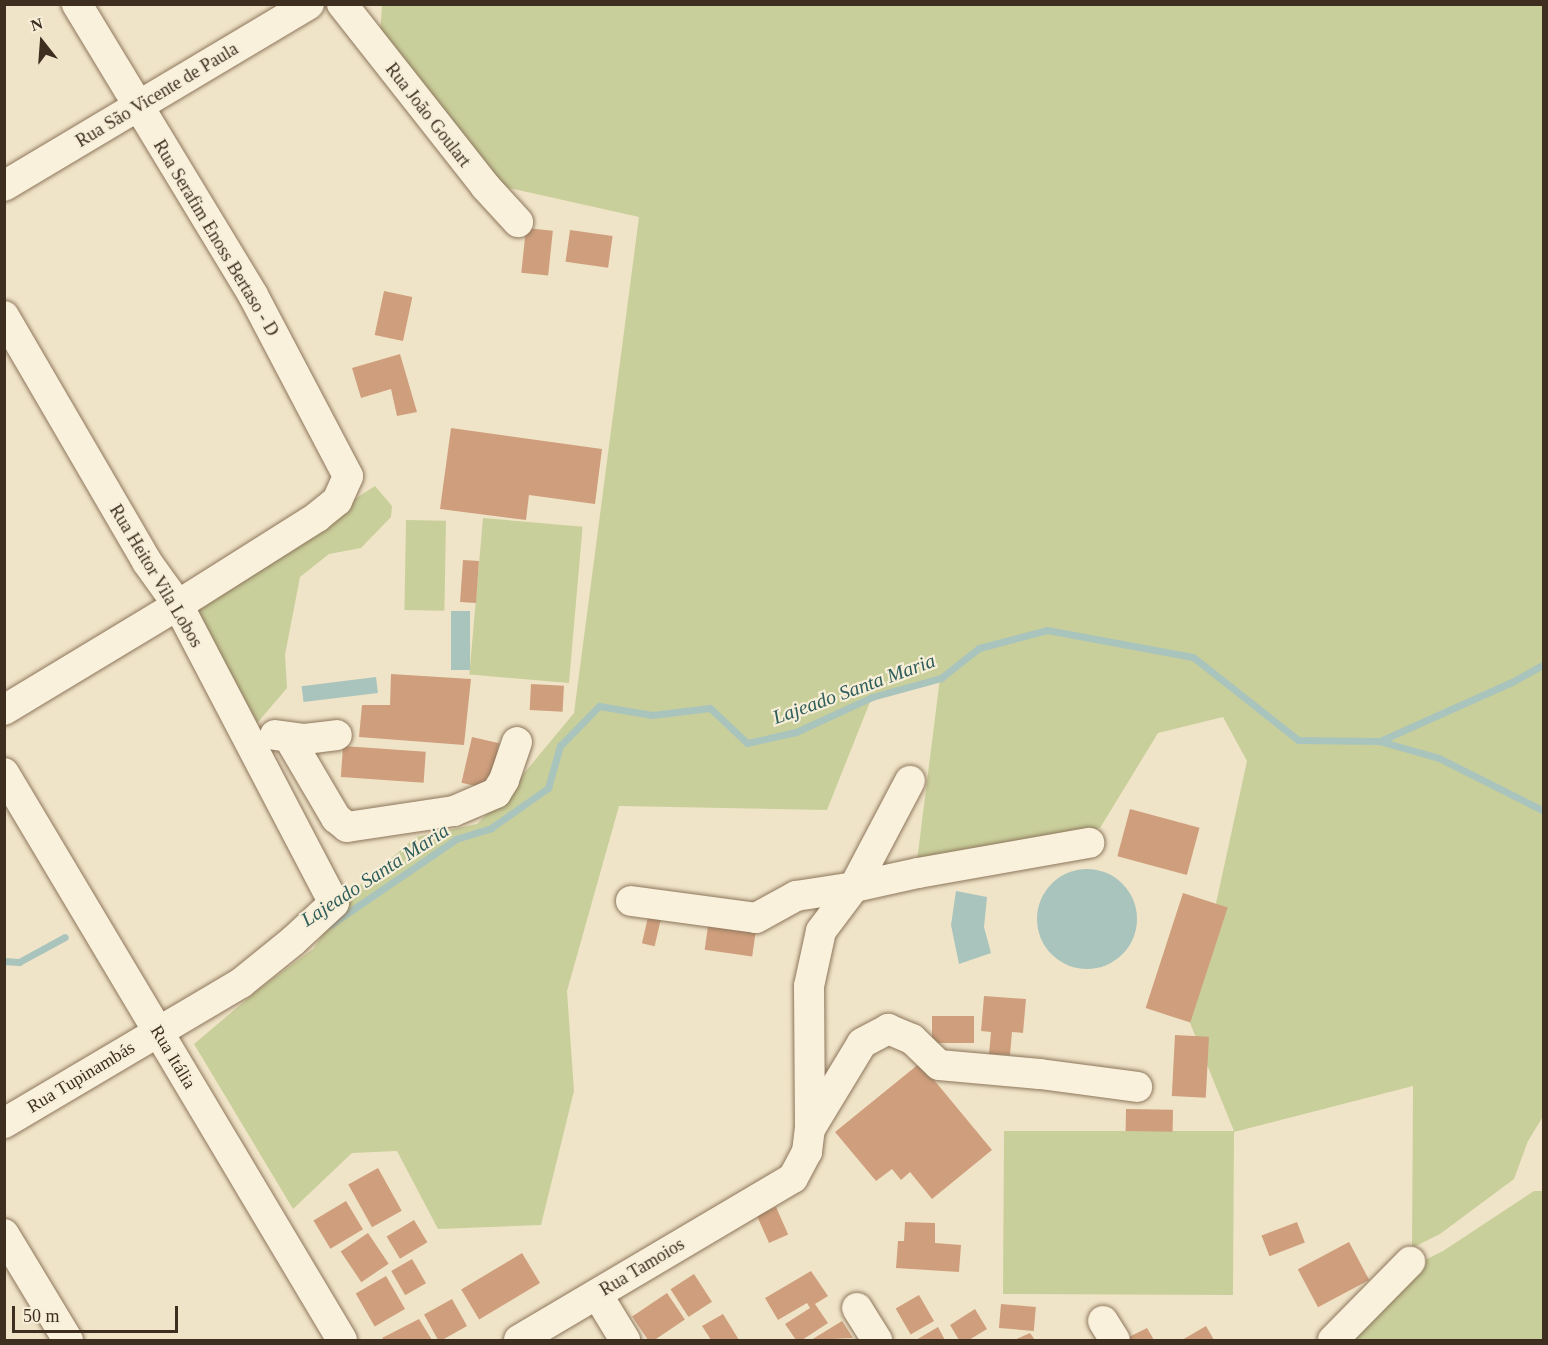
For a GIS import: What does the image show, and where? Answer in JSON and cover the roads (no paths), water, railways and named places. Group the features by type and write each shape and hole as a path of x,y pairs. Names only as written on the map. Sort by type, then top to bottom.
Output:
{"street":[{"name":"Rua Serafim Enoss Bertaso - D","path":"77,4 137,107 253,295 348,476 337,501 316,517 178,605"},
{"name":"Rua São Vicente de Paula","path":"4,186 309,4"},
{"name":"Rua João Goulart","path":"342,4 485,186 518,222"},
{"name":"Rua Heitor Vila Lobos","path":"4,316 147,562 178,605 334,903"},
{"path":"4,710 178,605"},
{"path":"249,740 272,735 321,739 337,735"},
{"path":"289,738 336,818 347,827 454,811 496,793 504,780 517,742"},
{"name":"Rua Itália","path":"4,773 342,1341"},
{"path":"810,1129 809,986 822,931 854,887 910,781"},
{"path":"631,901 756,918 796,896 1089,843"},
{"name":"Rua Tupinambás","path":"4,1123 241,983 293,942 334,903"},
{"path":"810,1129 862,1043 888,1029 912,1039 939,1065 1040,1074 1137,1087"},
{"name":"Rua Tamoios","path":"519,1341 764,1193 793,1178 807,1152 810,1129"},
{"path":"4,1234 68,1341"},
{"path":"1333,1341 1410,1262"},
{"path":"597,1294 625,1341"},
{"path":"858,1308 877,1341"}],"water":[{"path":"451,611 470,611 470,670 451,670"},
{"path":"376,677 378,693 304,702 302,686"},
{"path":"1087,869 1115,877 1129,891 1137,919 1129,947 1115,961 1087,969 1059,961 1045,947 1037,919 1045,891 1059,877"},
{"path":"956,891 987,897 984,927 991,953 959,964 951,925"}],"waterway":[{"name":"Lajeado Santa Maria","path":"330,925 456,839 491,828 548,788 560,746 599,706 652,715 710,708 747,743 796,732 872,697 941,678 979,648 1047,630 1193,657 1298,740 1379,741 1439,758 1544,811"},
{"path":"1380,741 1512,682 1544,664"},
{"name":"Lajeado Santa Maria","path":"4,961 19,962 65,937"}]}
